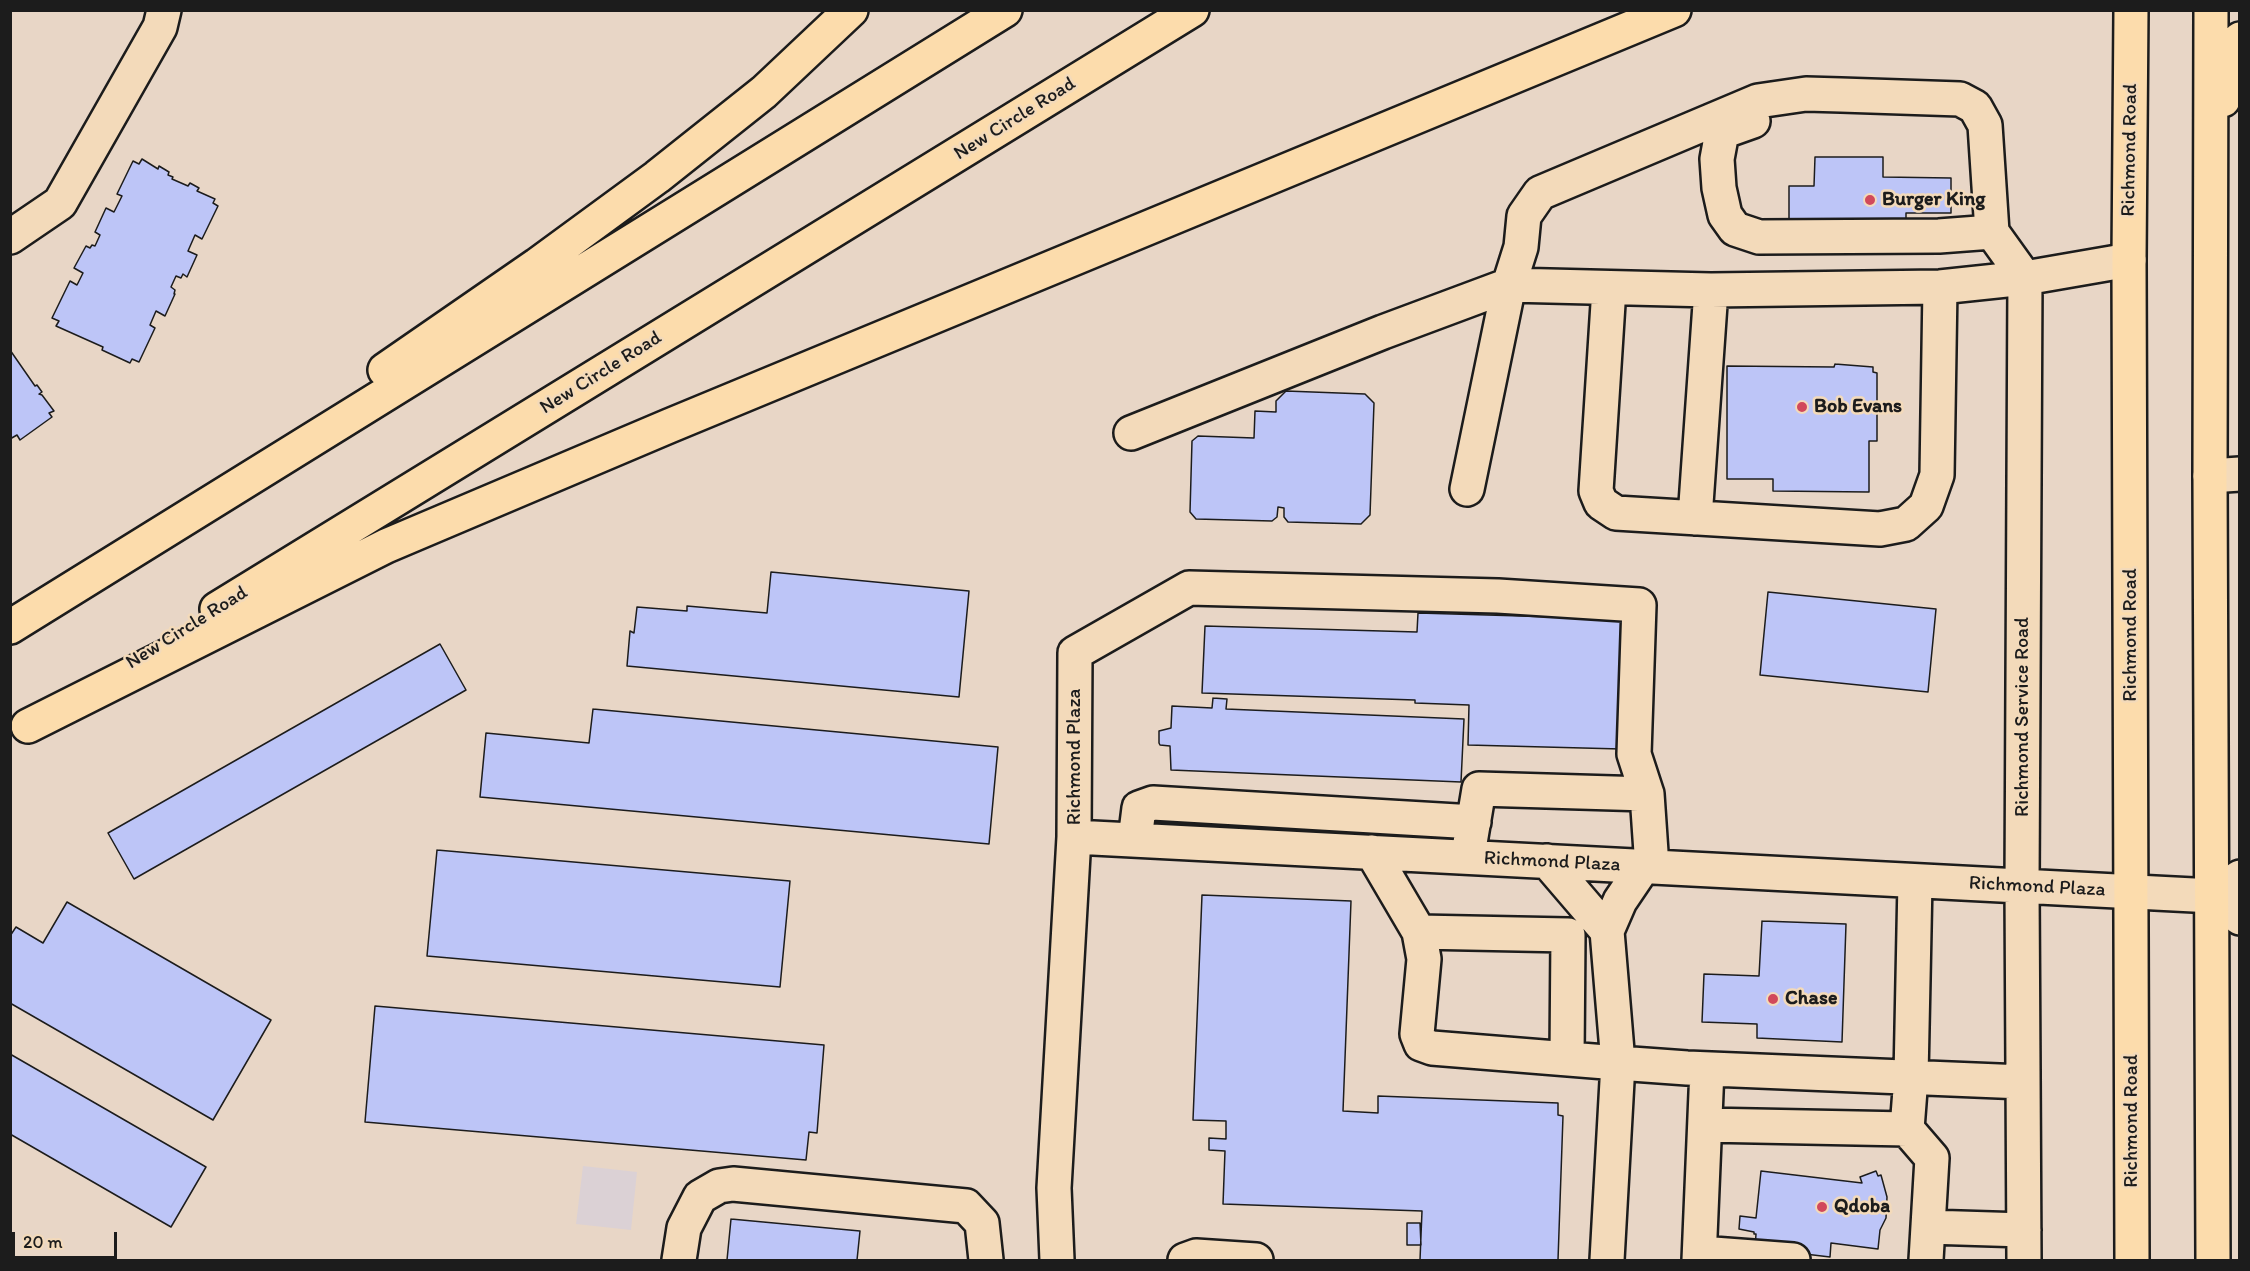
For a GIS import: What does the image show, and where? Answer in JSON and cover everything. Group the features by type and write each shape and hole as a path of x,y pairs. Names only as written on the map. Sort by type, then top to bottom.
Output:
{"highway":[{"path":"20,621 537,266 657,177 764,92 851,10"},
{"path":"20,621 1005,10"},
{"name":"New Circle Road","path":"19,731 1192,10"},
{"path":"19,731 386,546 1674,10"},
{"path":"2121,10 2131,77"},
{"name":"Richmond Road","path":"2131,10 2129,260 2132,1260"},
{"path":"2211,10 2211,148 2225,475 2213,896 2213,1260"},
{"path":"2211,148 2240,39"}],"street":[{"path":"10,237 60,203 160,27 164,10"},
{"path":"1467,489 1509,285 1521,247 1524,216 1540,193 1758,101 1806,94 1960,99 1975,107 1986,125 1992,232 2025,278"},
{"path":"1842,95 1817,112 1769,117 1741,124 1722,132 1717,159 1719,188 1725,215 1736,229 1759,237 1939,236 1992,232"},
{"path":"1131,433 1383,332 1509,285 1712,290 1940,287 2025,278 2129,260"},
{"name":"Richmond Service Road","path":"2024,1245 2022,886 2025,278"},
{"path":"1609,288 1596,491 1601,503 1616,513 1880,529 1906,524 1926,506 1937,475 1940,287"},
{"path":"1695,518 1712,290"},
{"name":"Richmond Plaza","path":"1647,794 1634,754 1639,605 1498,596 1190,588 1076,653 1074,837 2213,896"},
{"path":"1468,857 1479,789 1647,794 1647,867 1620,901 1607,931 1618,1063 1607,1260"},
{"path":"1135,840 1139,808 1153,803 1474,822"},
{"path":"1056,1260 1054,1188 1074,837"},
{"path":"1372,852 1419,932 1424,959 1417,1034 1421,1044 1432,1048 1707,1069 2023,1082"},
{"path":"1547,861 1607,931"},
{"path":"2240,877 2213,896 2240,918"},
{"path":"1916,881 1911,1077 1907,1129 1932,1158 1926,1260"},
{"path":"1419,932 1568,935 1567,1059"},
{"path":"1707,1069 1699,1257 1793,1260"},
{"path":"1705,1125 1907,1129"},
{"path":"680,1260 684,1228 700,1197 719,1186 733,1184 966,1206 982,1223 986,1260"},
{"path":"1928,1227 2024,1245"},
{"path":"1185,1260 1196,1256 1256,1260"}],"shaded area":[{"path":"583,1166 637,1172 631,1230 576,1224"}],"building":[{"name":"Burger King","path":"1815,157 1883,157 1883,177 1951,178 1951,213 1906,213 1906,224 1789,223 1789,186 1814,186"},
{"path":"142,159 158,169 159,166 169,172 168,175 173,177 172,179 188,186 190,183 199,188 197,191 215,199 213,203 218,206 202,239 195,235 188,251 197,255 187,277 183,274 181,278 176,276 171,287 175,290 175,294 165,316 156,311 150,325 155,328 139,362 132,359 130,363 102,350 103,347 56,326 59,321 52,318 70,281 77,285 83,273 74,268 86,246 90,248 92,245 95,246 100,235 95,232 106,208 114,212 122,196 117,194 133,161 139,164"},
{"path":"10,350 35,386 37,385 42,392 39,394 54,411 49,413 52,417 20,440 17,435 10,439"},
{"name":"Bob Evans","path":"1835,364 1873,367 1873,372 1877,373 1877,441 1869,441 1869,492 1773,491 1773,479 1727,479 1727,366 1834,367"},
{"path":"1286,391 1365,394 1374,403 1370,515 1361,524 1288,522 1284,517 1284,508 1278,507 1277,517 1272,521 1196,519 1190,512 1192,441 1198,436 1254,438 1255,411 1276,412 1276,401"},
{"path":"771,572 969,591 959,697 627,666 630,631 634,633 637,607 687,611 687,606 767,613"},
{"path":"1768,592 1936,609 1928,692 1760,675"},
{"path":"1418,613 1625,619 1621,749 1468,745 1469,705 1415,703 1415,700 1202,693 1205,626 1417,632"},
{"path":"440,644 466,690 134,879 108,833"},
{"path":"1213,698 1227,699 1226,709 1464,719 1461,782 1171,770 1170,746 1160,745 1159,731 1171,728 1172,706 1212,708"},
{"path":"593,709 998,747 989,844 480,797 486,733 589,743"},
{"path":"437,850 790,881 780,987 427,956"},
{"path":"1202,895 1351,901 1343,1111 1378,1113 1378,1096 1558,1103 1558,1115 1563,1116 1558,1260 1420,1260 1422,1211 1223,1204 1225,1151 1209,1150 1209,1138 1226,1139 1226,1121 1193,1120"},
{"path":"67,902 271,1020 213,1120 10,1003 10,936 16,927 43,943"},
{"name":"Chase","path":"1762,921 1846,924 1842,1042 1757,1038 1757,1024 1702,1022 1704,974 1759,976"},
{"path":"375,1006 824,1045 817,1133 809,1132 806,1160 365,1122"},
{"path":"10,1054 206,1167 171,1227 10,1134"},
{"name":"Qdoba","path":"1761,1171 1862,1183 1860,1177 1876,1171 1878,1176 1881,1175 1887,1197 1886,1218 1880,1230 1878,1249 1831,1243 1830,1257 1755,1248 1756,1234 1739,1229 1740,1216 1756,1218"},
{"path":"731,1219 860,1231 857,1260 727,1260"},
{"path":"1407,1223 1420,1223 1421,1245 1407,1245"}],"place":[{"name":"Burger King","path":"1870,200"},
{"name":"Bob Evans","path":"1802,407"},
{"name":"Chase","path":"1773,999"},
{"name":"Qdoba","path":"1822,1207"}]}
